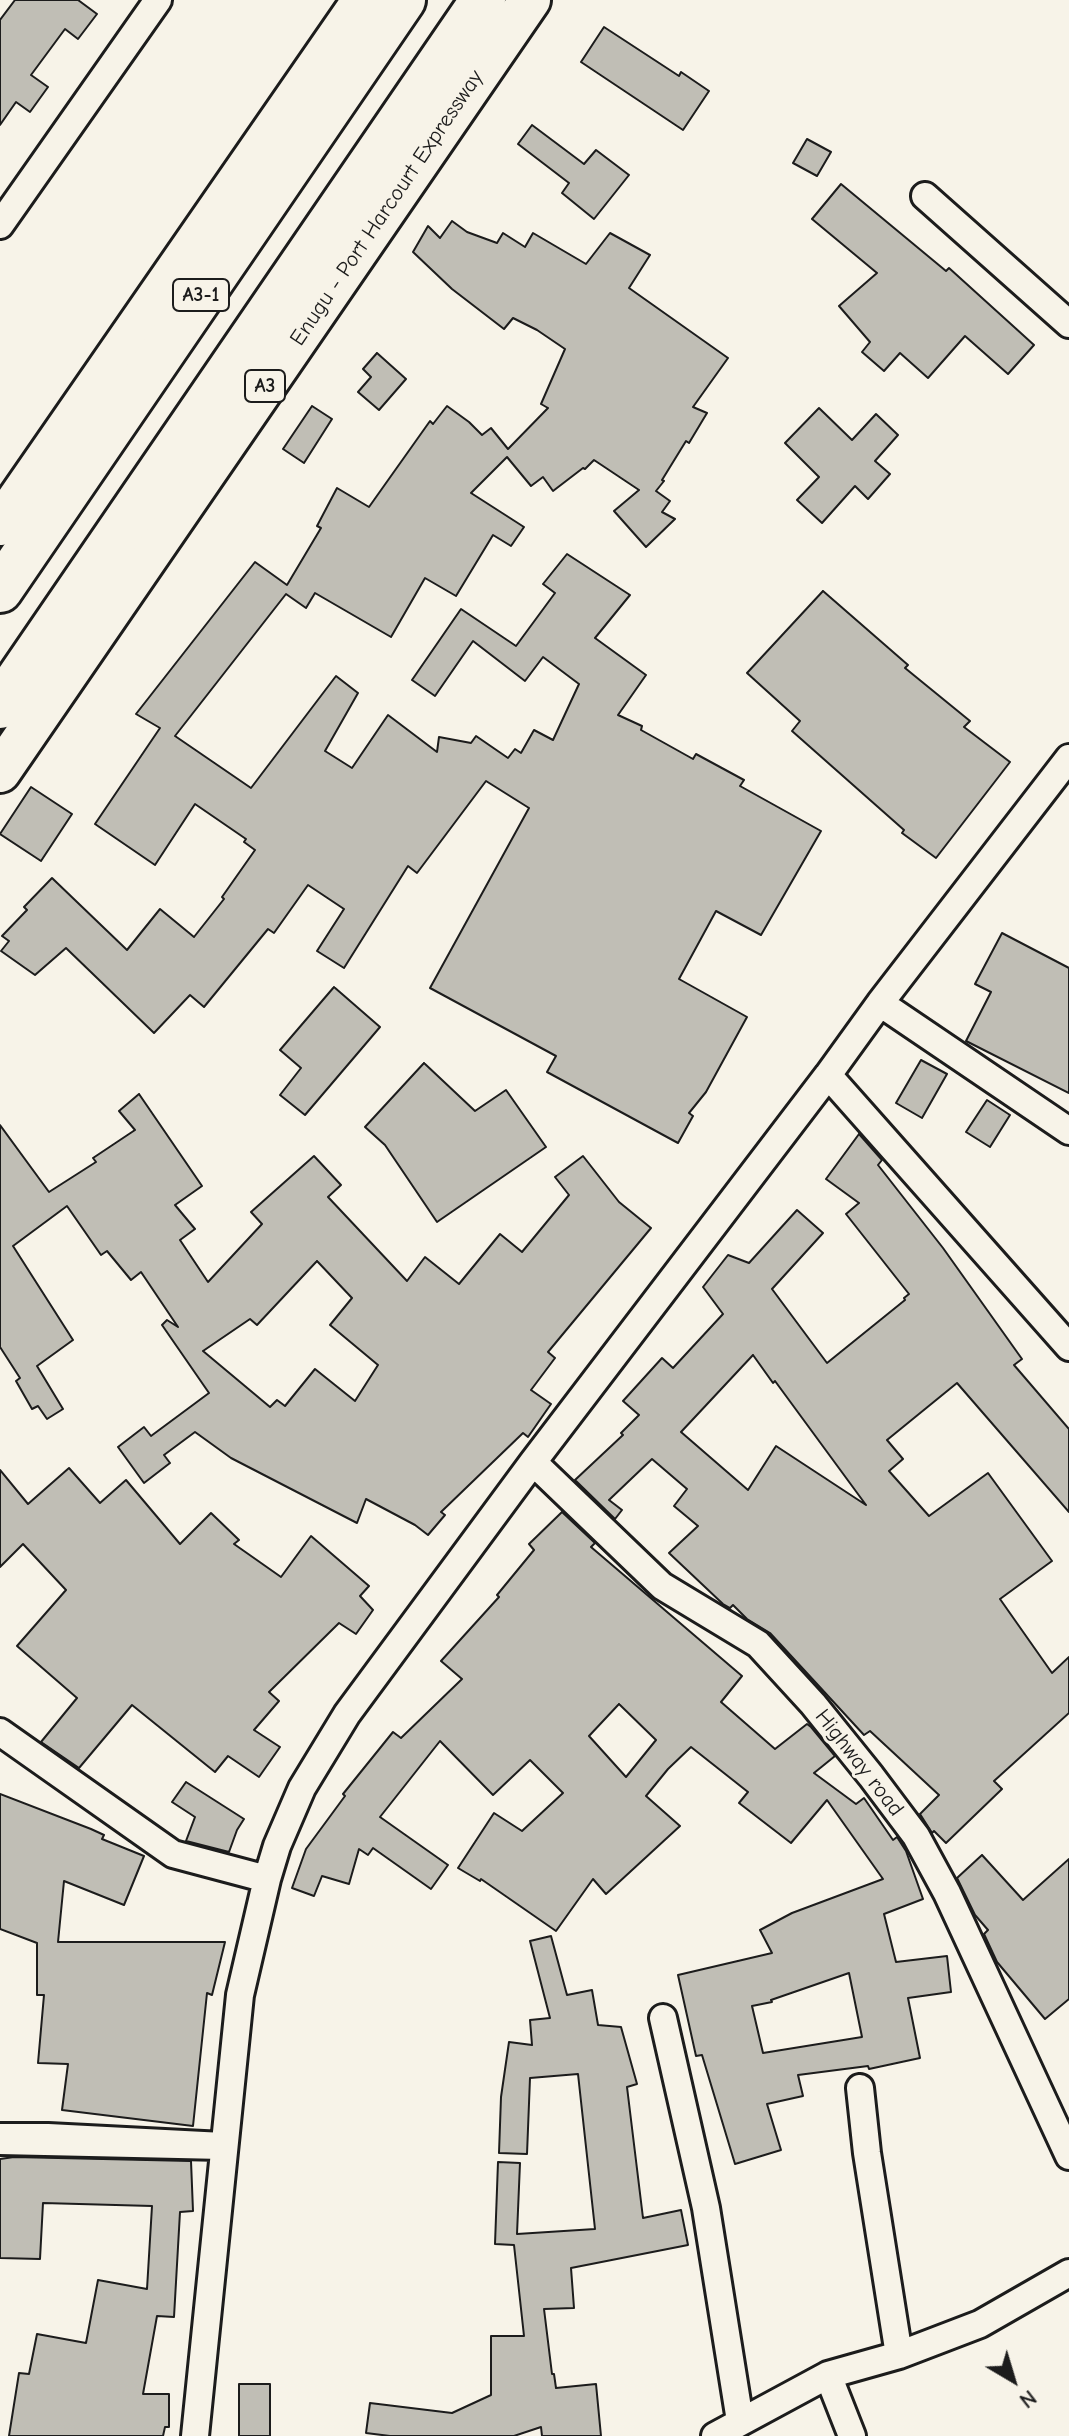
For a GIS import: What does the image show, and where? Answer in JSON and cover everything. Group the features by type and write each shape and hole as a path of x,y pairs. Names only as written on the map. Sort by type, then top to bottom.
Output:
{"highway":[{"name":"A3-1","path":"0,590 403,0"},
{"name":"Enugu - Port Harcourt Expressway","path":"0,706 483,0"},
{"path":"324,115 379,153"}],"main road":[{"path":"0,525 363,0"},
{"name":"Enugu - Port Harcourt Expressway","path":"0,772 530,0"}],"street":[{"path":"0,225 158,0"},
{"path":"925,196 1069,324"},
{"path":"195,2436 240,1995 267,1879 277,1846 302,1788 347,1714 533,1462 1069,758"},
{"path":"880,1003 1069,1131"},
{"path":"828,1075 1069,1347"},
{"name":"Highway road","path":"533,1462 662,1586 758,1644 813,1704 871,1776 916,1836 947,1893 1069,2156"},
{"path":"0,1732 173,1854 267,1879"},
{"path":"663,2018 706,2208 740,2421"},
{"path":"860,2088 867,2153 899,2355"},
{"path":"0,2139 223,2146"},
{"path":"715,2436 828,2375 899,2355 980,2324 1069,2273"},
{"path":"828,2375 852,2436"}],"building":[{"path":"15,0 78,0 97,14 78,39 65,29 31,75 48,87 30,112 16,102 0,125 0,20"},
{"path":"604,27 679,76 681,72 709,91 683,130 581,62"},
{"path":"532,125 584,164 596,150 629,175 594,219 562,193 569,183 518,144"},
{"path":"807,139 831,152 817,176 793,163"},
{"path":"841,184 946,271 949,268 1034,345 1008,374 965,336 928,378 900,353 884,371 862,352 870,342 839,306 877,273 812,219"},
{"path":"452,221 467,232 497,243 503,233 525,247 533,233 586,264 610,233 650,255 629,288 728,358 693,407 707,413 656,491 670,501 662,512 675,519 646,547 614,511 639,490 594,460 553,491 543,477 531,486 507,457 471,493 524,527 511,546 493,535 456,596 425,578 391,637 315,593 306,608 286,594 175,736 251,788 336,676 358,693 325,751 352,768 388,715 437,752 439,737 471,743 476,736 508,758 515,749 521,753 534,730 553,740 579,684 543,657 525,681 473,641 435,696 412,680 461,609 516,646 555,593 543,584 567,554 630,595 595,638 646,675 618,715 642,726 641,730 693,759 696,754 744,780 740,786 821,831 761,935 716,911 679,979 747,1017 706,1092 689,1113 693,1116 678,1143 547,1072 556,1056 430,988 529,808 486,781 417,873 408,866 344,968 317,951 344,909 308,885 274,933 268,929 204,1007 190,995 154,1033 66,948 35,975 1,951 9,941 2,936 52,878 127,950 160,909 194,937 224,899 222,897 255,850 244,842 246,839 195,804 155,865 95,824 160,728 136,714 255,562 287,585 321,528 317,526 337,488 369,507 430,421 433,424 447,406 482,435 491,428 508,449 548,408 541,404 565,349 513,318 504,329 452,289 413,252 428,226 440,238"},
{"path":"377,353 406,379 379,410 358,392 371,377 363,369"},
{"path":"312,406 332,419 304,463 283,449"},
{"path":"819,408 852,440 876,414 898,435 875,461 890,474 868,499 855,486 822,523 797,500 819,477 785,443"},
{"path":"823,591 908,665 905,668 970,721 964,727 1010,762 936,858 902,833 904,830 792,731 800,721 747,673"},
{"path":"31,787 72,814 41,861 0,834"},
{"path":"1002,933 1069,968 1069,1093 966,1041 991,992 975,984"},
{"path":"334,987 380,1027 305,1115 280,1095 301,1068 280,1050"},
{"path":"921,1060 947,1074 922,1118 896,1103"},
{"path":"424,1063 475,1111 506,1090 546,1147 437,1222 385,1145 365,1127"},
{"path":"139,1094 202,1186 175,1205 195,1229 180,1240 208,1282 262,1224 251,1212 314,1156 341,1185 328,1197 407,1281 425,1257 459,1284 500,1234 522,1252 569,1195 555,1177 583,1156 619,1202 651,1228 548,1352 555,1358 531,1390 551,1404 528,1437 523,1433 441,1512 445,1515 428,1535 366,1499 357,1523 231,1458 195,1432 164,1455 170,1463 144,1483 118,1447 144,1427 151,1436 209,1393 162,1325 167,1320 178,1327 141,1272 131,1280 107,1251 101,1255 67,1206 13,1246 73,1340 37,1366 63,1409 47,1419 38,1406 32,1409 16,1381 20,1378 0,1347 0,1125 49,1192 96,1162 93,1158 135,1130 119,1111","holes":["317,1261 352,1298 330,1325 378,1365 355,1401 315,1369 285,1406 277,1400 270,1407 203,1351 250,1319 257,1325"]},
{"path":"987,1100 1010,1115 990,1147 966,1132"},
{"path":"859,1134 882,1160 878,1165 943,1248 1022,1359 1014,1365 1069,1429 1069,1512 957,1383 887,1440 903,1459 889,1471 929,1516 988,1473 1052,1561 1000,1599 1052,1673 1069,1657 1069,1713 994,1781 1002,1789 946,1843 934,1831 932,1833 920,1814 939,1795 870,1731 864,1735 770,1633 747,1619 733,1605 730,1608 723,1604 669,1553 698,1526 674,1506 687,1489 652,1459 609,1500 622,1510 615,1519 575,1480 623,1435 621,1433 639,1415 623,1401 662,1358 673,1368 723,1314 703,1287 728,1255 749,1263 797,1210 823,1233 772,1289 827,1363 905,1300 909,1294 846,1214 859,1203 826,1179","holes":["753,1355 773,1383 775,1381 866,1505 776,1446 748,1490 681,1432"]},
{"path":"69,1468 100,1503 126,1480 180,1544 211,1513 239,1540 234,1544 281,1577 311,1536 369,1586 360,1596 373,1610 356,1634 339,1623 269,1692 279,1701 254,1730 280,1747 259,1777 228,1756 215,1772 132,1705 79,1768 41,1742 77,1698 17,1646 66,1590 23,1544 0,1567 0,1470 28,1504"},
{"path":"562,1512 595,1543 591,1547 742,1676 721,1702 775,1749 807,1724 811,1727 835,1756 814,1773 856,1804 864,1798 893,1840 897,1837 906,1851 923,1899 884,1914 896,1962 947,1956 951,1992 908,1998 920,2058 869,2069 868,2066 798,2075 803,2096 767,2104 781,2150 735,2164 702,2055 696,2056 678,1975 772,1953 760,1930 792,1913 883,1879 827,1800 791,1843 739,1803 748,1792 691,1747 646,1796 680,1826 606,1894 593,1879 556,1931 481,1879 458,1868 494,1813 522,1831 563,1793 530,1760 493,1795 440,1741 380,1817 448,1865 431,1889 373,1848 368,1855 359,1849 349,1884 322,1876 314,1896 292,1888 306,1849 345,1796 343,1794 393,1732 401,1738 462,1679 441,1661 499,1597 497,1595 534,1550 529,1544","holes":["619,1704 656,1740 626,1777 589,1736","849,1973 862,2037 763,2053 752,2006 772,2002"]},
{"path":"186,1782 244,1819 229,1852 186,1841 195,1817 172,1802"},
{"path":"0,1794 91,1829 104,1835 102,1839 144,1856 124,1905 64,1881 58,1942 225,1942 212,1995 207,1993 193,2126 62,2110 68,2064 38,2063 44,1995 37,1995 37,1943 0,1929"},
{"path":"982,1855 1023,1900 1069,1859 1069,1999 1045,2019 997,1962 984,1934 988,1930 975,1915 957,1878"},
{"path":"551,1936 567,1995 592,1990 598,2025 621,2027 637,2084 627,2087 643,2218 681,2210 688,2245 571,2268 574,2308 544,2309 556,2388 596,2384 601,2436 542,2436 541,2427 514,2436 390,2436 366,2433 370,2403 452,2413 491,2395 491,2336 524,2336 514,2245 495,2244 498,2162 520,2163 517,2234 595,2229 578,2074 530,2078 527,2154 499,2153 501,2097 509,2042 532,2045 530,2020 550,2018 530,1941"},
{"path":"0,2159 191,2161 193,2211 180,2212 174,2317 157,2316 143,2394 169,2394 169,2427 165,2427 163,2436 9,2436 19,2373 29,2374 37,2334 86,2343 98,2280 147,2289 152,2206 43,2203 40,2259 0,2258"},
{"path":"239,2384 270,2384 270,2436 239,2436"}]}
